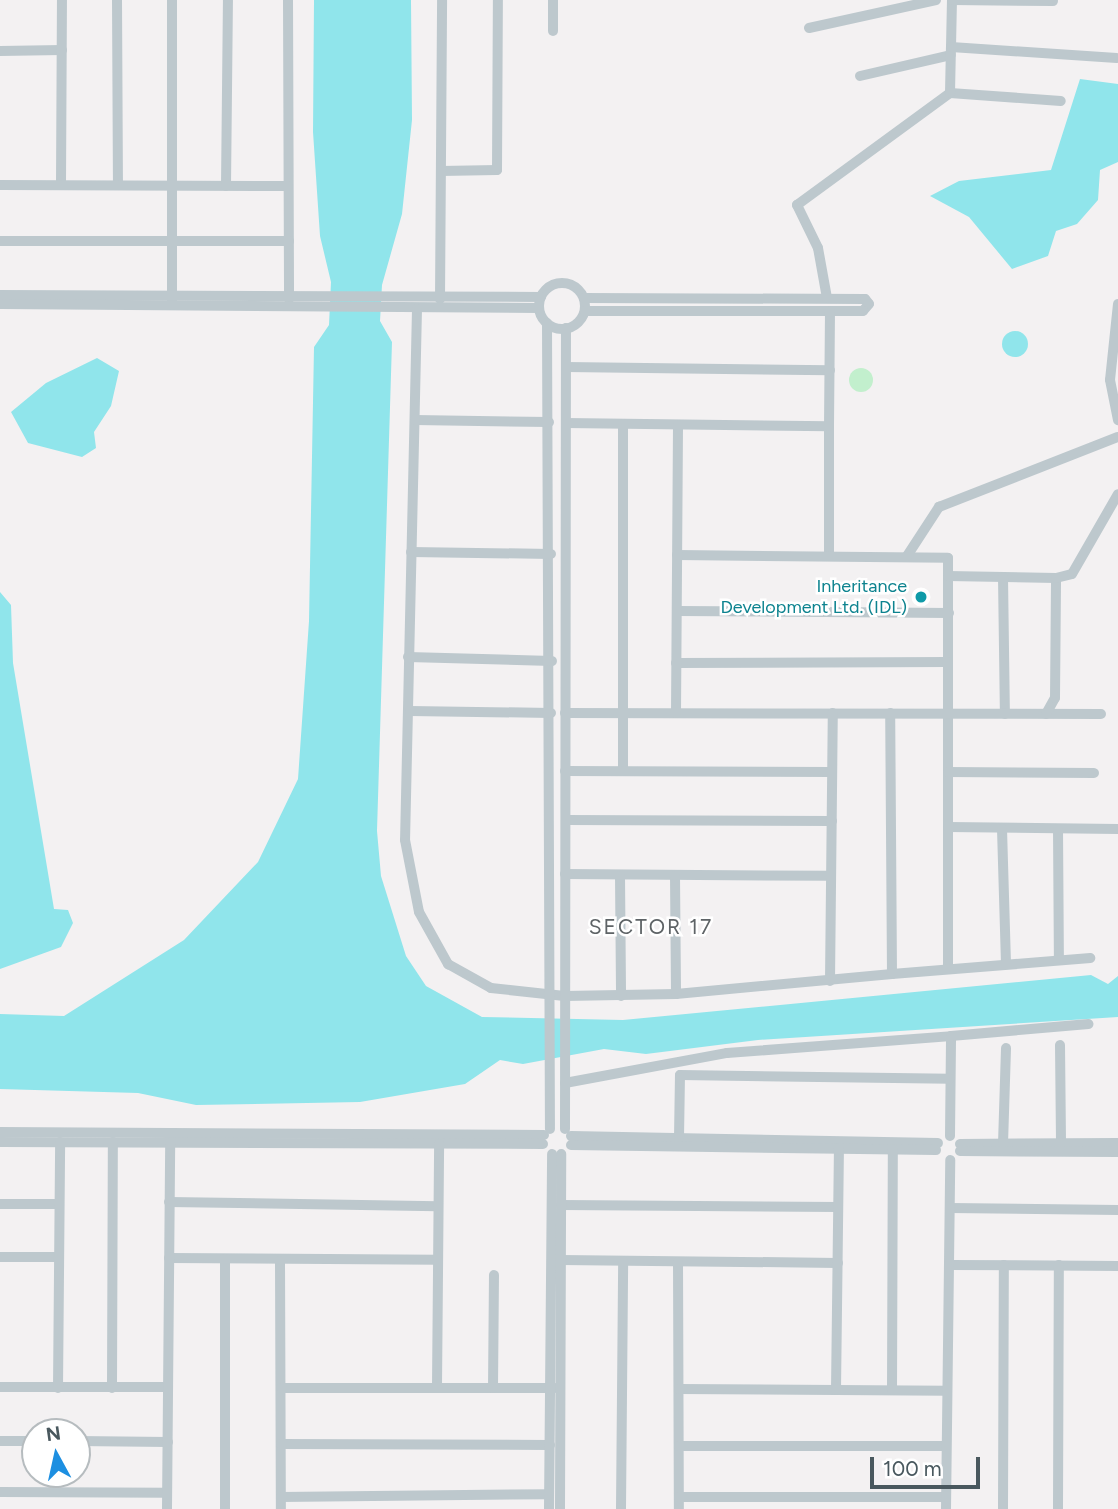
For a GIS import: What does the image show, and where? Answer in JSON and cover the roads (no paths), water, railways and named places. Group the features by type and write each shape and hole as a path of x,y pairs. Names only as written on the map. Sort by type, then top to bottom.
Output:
{"street":[{"path":"61,184 62,0"},
{"path":"117,0 118,185"},
{"path":"172,0 172,304"},
{"path":"226,186 228,0"},
{"path":"288,0 289,299"},
{"path":"440,299 442,0"},
{"path":"441,171 498,170 498,0"},
{"path":"553,0 553,32"},
{"path":"809,28 936,0"},
{"path":"950,93 951,51 947,1 1052,1"},
{"path":"0,51 62,50"},
{"path":"860,76 951,51 1117,58"},
{"path":"827,298 818,248 797,205 950,93 1061,100"},
{"path":"0,185 288,186"},
{"path":"0,241 289,241"},
{"path":"0,304 410,306 540,303 565,283 584,298 827,298 869,304 863,311 584,311 566,328 565,1083 569,1136 556,1154 555,1388 560,1509"},
{"path":"0,295 172,304"},
{"path":"584,298 584,311"},
{"path":"212,304 289,299 305,304"},
{"path":"410,306 440,299 540,303"},
{"path":"540,303 547,323 552,661 551,1082 546,1136 556,1154 561,1205 561,1260 549,1509"},
{"path":"1118,304 1110,380 1118,420"},
{"path":"410,306 415,420 406,854 432,944 448,964 481,984 565,998 676,994 948,968 1090,958"},
{"path":"829,555 830,311"},
{"path":"547,323 566,328"},
{"path":"566,367 830,370"},
{"path":"415,420 549,422"},
{"path":"566,423 829,426"},
{"path":"622,770 623,424"},
{"path":"676,713 678,425"},
{"path":"907,556 922,528 948,503 1118,437"},
{"path":"948,576 1056,578 1072,574 1118,494"},
{"path":"411,552 551,554"},
{"path":"677,555 948,558 948,968"},
{"path":"1003,577 1005,714"},
{"path":"1046,714 1055,698 1056,578"},
{"path":"677,611 949,612"},
{"path":"408,657 552,661"},
{"path":"676,663 948,662"},
{"path":"410,711 551,713"},
{"path":"565,713 1101,714"},
{"path":"830,981 833,713"},
{"path":"891,713 892,974"},
{"path":"565,771 832,772"},
{"path":"948,772 1094,773"},
{"path":"566,820 832,821"},
{"path":"948,827 1118,829"},
{"path":"1002,828 1006,964"},
{"path":"1058,829 1059,960"},
{"path":"565,874 831,876"},
{"path":"620,876 621,996"},
{"path":"675,876 676,994"},
{"path":"565,1083 727,1053 1088,1024"},
{"path":"951,1036 950,1136 960,1148 1118,1152"},
{"path":"1060,1045 1061,1143"},
{"path":"1003,1144 1006,1048"},
{"path":"679,1138 680,1075 950,1079"},
{"path":"0,1132 679,1138 937,1146 950,1160"},
{"path":"0,1142 439,1143 546,1136"},
{"path":"569,1136 893,1149 937,1146 950,1136"},
{"path":"58,1388 60,1142"},
{"path":"112,1388 113,1142"},
{"path":"167,1509 170,1143"},
{"path":"437,1387 439,1143"},
{"path":"679,1497 946,1503 950,1160 960,1148 1003,1144 1118,1143"},
{"path":"835,1390 839,1148"},
{"path":"892,1390 893,1149"},
{"path":"169,1202 438,1206"},
{"path":"0,1204 59,1204"},
{"path":"561,1205 838,1207"},
{"path":"950,1208 1118,1210"},
{"path":"0,1257 59,1257"},
{"path":"169,1258 280,1261 437,1260"},
{"path":"225,1259 225,1509"},
{"path":"561,1260 838,1263"},
{"path":"280,1261 281,1503 549,1494"},
{"path":"621,1509 623,1261"},
{"path":"678,1262 679,1509"},
{"path":"949,1265 1118,1266"},
{"path":"1003,1509 1004,1265"},
{"path":"1058,1509 1059,1265"},
{"path":"493,1388 494,1275"},
{"path":"0,1387 168,1387"},
{"path":"282,1388 555,1388"},
{"path":"679,1389 947,1391"},
{"path":"0,1441 21,1441"},
{"path":"91,1441 168,1442"},
{"path":"281,1444 550,1445"},
{"path":"679,1446 946,1446"},
{"path":"0,1492 167,1493"}],"water":[{"path":"314,0 411,0 412,120 402,214 382,285 380,321 392,342 377,831 381,876 406,956 426,986 482,1017 623,1020 1091,975 1108,984 1118,976 1118,1017 758,1040 646,1054 604,1049 523,1064 500,1060 465,1084 360,1102 196,1105 138,1093 0,1089 0,1014 64,1016 184,940 258,862 298,779 309,621 314,347 329,325 331,282 320,236 313,132"},
{"path":"1080,79 1118,84 1118,162 1100,170 1098,200 1077,224 1056,231 1048,256 1012,269 969,217 930,196 959,181 1051,170"},
{"path":"1015,331 1024,335 1028,344 1024,353 1015,357 1006,353 1002,344 1006,335"},
{"path":"97,358 119,371 111,406 94,432 96,448 82,457 28,443 11,412 46,383"},
{"path":"0,592 11,605 13,663 54,909 68,910 73,923 61,947 0,969"}],"place":[{"name":"Inheritance Development Ltd. (IDL)","path":"921,597"}],"district":[{"name":"SECTOR 17","path":"651,927"}]}
